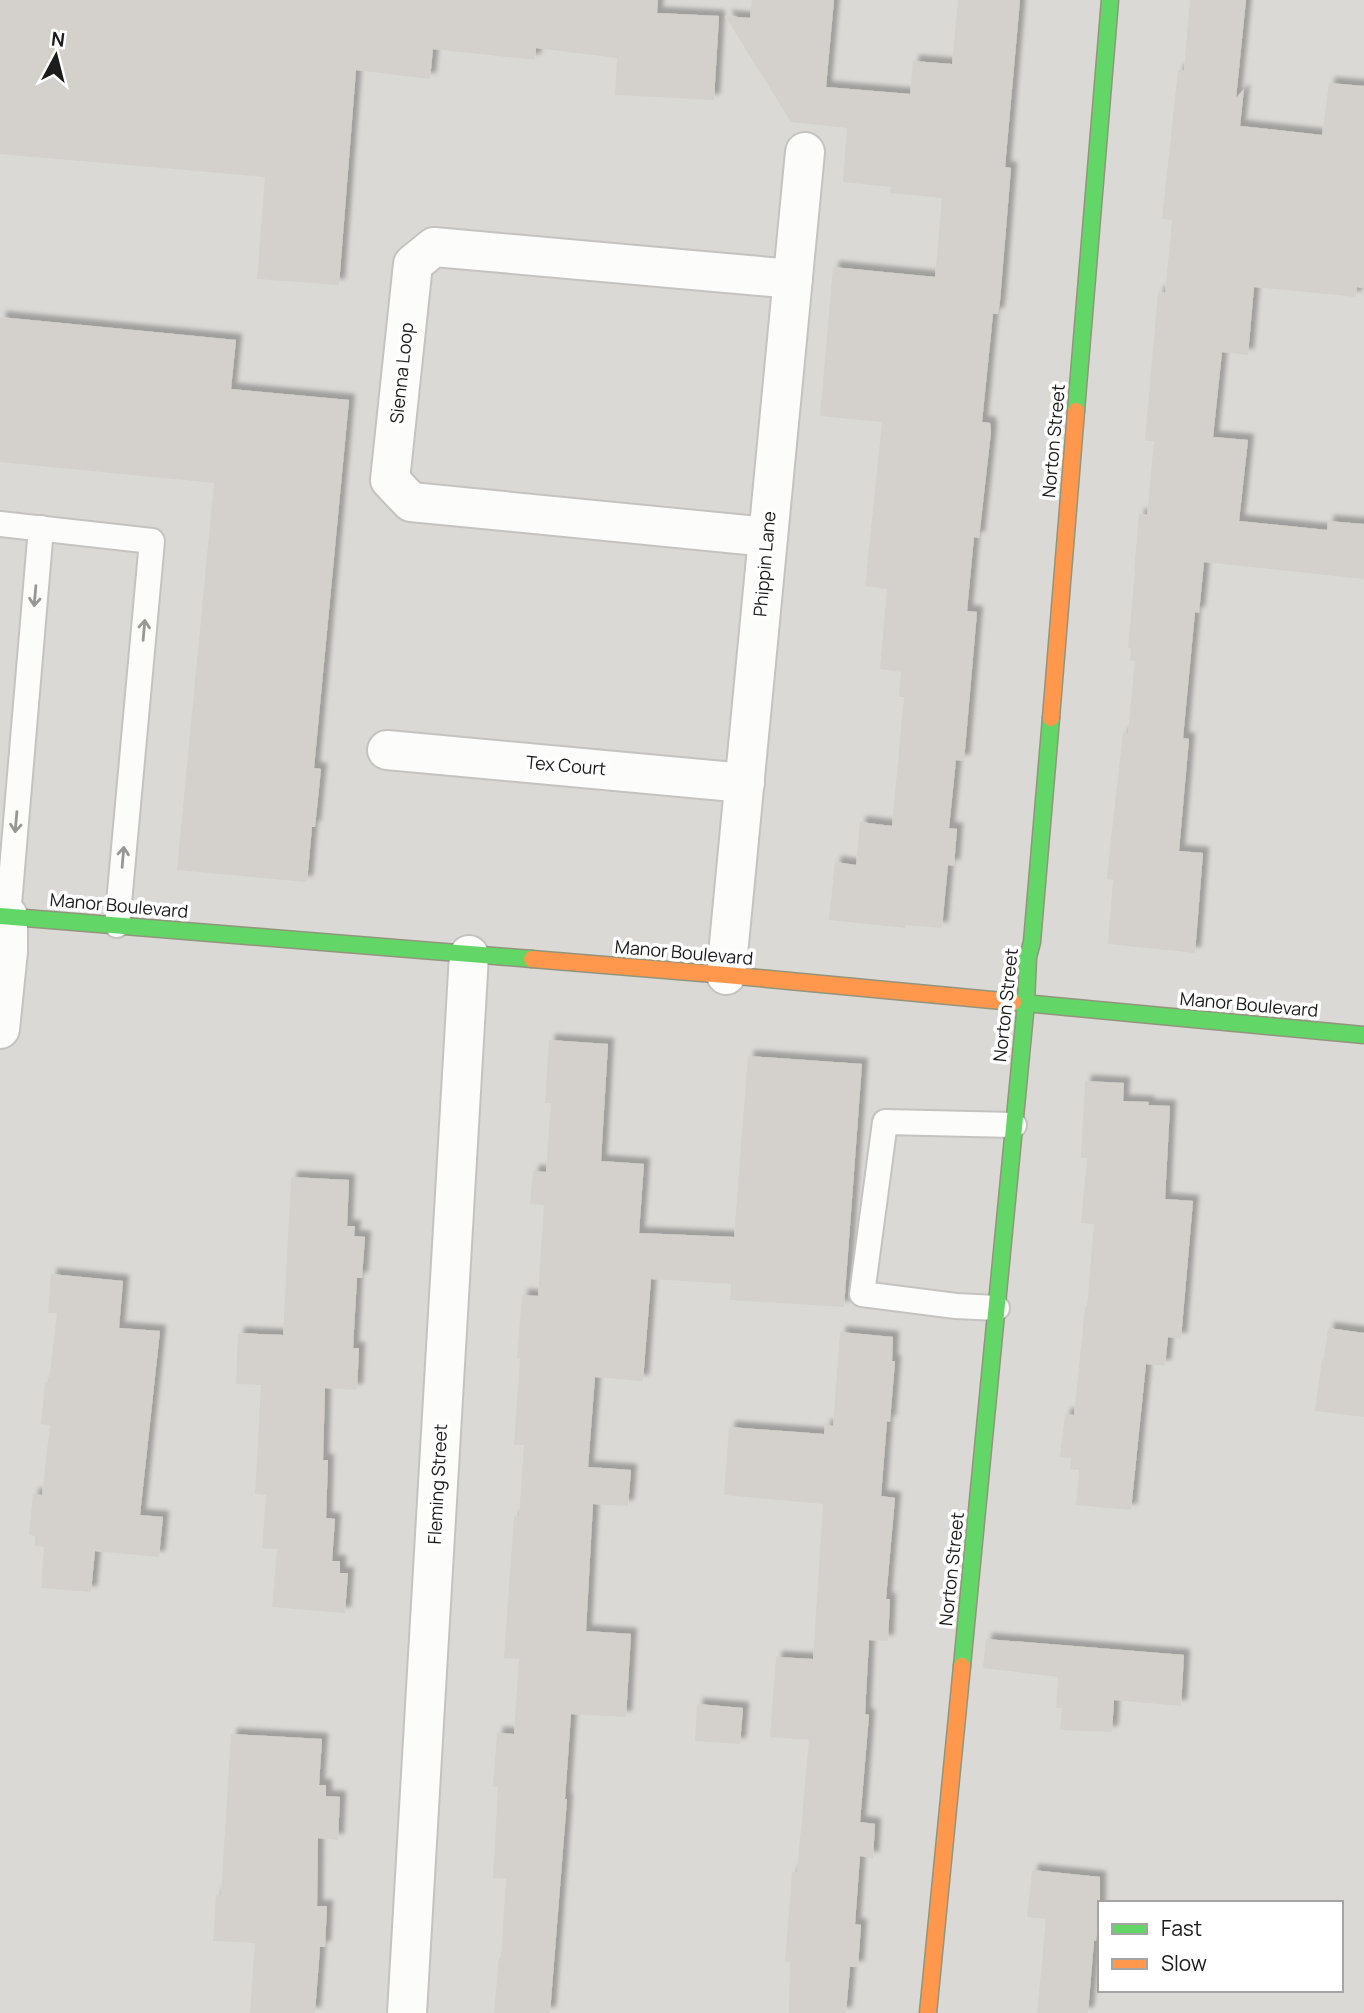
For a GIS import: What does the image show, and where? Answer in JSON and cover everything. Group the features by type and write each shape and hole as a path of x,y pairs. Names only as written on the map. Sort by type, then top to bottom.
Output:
{"street":[{"name":"Norton Street","path":"929,2013 1026,1003 1028,957 1032,942 1110,0"},
{"name":"Phippin Lane","path":"726,975 805,152"},
{"name":"Sienna Loop","path":"768,537 411,502 390,480 414,264 434,247 793,279"},
{"name":"Tex Court","path":"387,750 745,783"},
{"name":"Manor Boulevard","path":"4,916 726,975 1364,1035"},
{"path":"0,1029 8,951 4,916"},
{"name":"Fleming Street","path":"407,2013 469,956"}],"lane":[{"path":"0,524 152,541 117,925"},
{"path":"4,916 41,527"},
{"path":"997,1308 956,1306 862,1294 886,1122 1014,1125"}],"shaded area":[{"path":"0,0 1364,0 1364,2013 0,2013"}],"building":[{"path":"0,0 658,0 657,13 719,16 714,100 615,95 617,58 536,48 535,60 433,49 430,79 356,70 339,285 257,279 265,177 0,154"},
{"path":"752,0 834,0 826,87 910,94 913,61 952,64 958,0 1020,0 1005,167 1011,168 1000,301 998,314 993,314 982,422 990,423 991,432 979,538 974,537 967,611 977,612 964,761 956,760 949,828 957,829 954,866 948,865 942,928 905,925 905,928 829,920 835,862 856,865 860,822 892,826 904,697 899,697 901,672 880,669 887,589 865,586 882,422 820,416 833,267 935,277 942,198 890,193 891,187 843,182 847,128 791,122 725,16 750,18"},
{"path":"1190,0 1246,0 1236,98 1244,89 1240,126 1322,135 1329,83 1364,86 1364,288 1357,287 1356,297 1254,287 1248,355 1222,352 1213,437 1248,440 1239,521 1327,530 1328,521 1364,524 1364,579 1204,562 1199,613 1195,612 1183,738 1189,739 1179,851 1203,853 1195,953 1108,944 1113,880 1107,879 1123,733 1128,733 1135,661 1130,660 1131,648 1128,648 1134,571 1139,514 1147,515 1154,441 1145,441 1158,292 1165,293 1172,220 1162,219 1178,70 1184,70"},
{"path":"0,317 236,340 231,389 349,400 314,768 321,769 307,882 177,870 214,483 0,462"},
{"path":"549,1040 608,1044 601,1161 644,1164 639,1233 734,1237 748,1056 862,1064 844,1307 730,1300 731,1284 651,1279 643,1381 595,1377 588,1467 631,1470 628,1506 593,1504 586,1631 631,1634 626,1717 571,1714 550,2013 494,2013 506,1879 493,1878 498,1787 493,1787 497,1733 514,1734 519,1659 504,1658 514,1516 519,1517 524,1445 514,1445 520,1358 517,1358 522,1295 538,1296 544,1205 530,1204 533,1171 546,1172 551,1103 545,1103"},
{"path":"1085,1081 1124,1083 1123,1101 1170,1106 1165,1199 1193,1201 1181,1339 1168,1337 1165,1366 1146,1364 1131,1510 1076,1505 1079,1470 1070,1469 1071,1458 1060,1457 1065,1414 1074,1415 1094,1224 1081,1223 1087,1158 1081,1158"},
{"path":"291,1177 349,1180 347,1226 355,1226 354,1236 365,1237 362,1278 357,1278 353,1348 359,1348 357,1390 325,1388 323,1460 328,1460 326,1518 335,1519 332,1561 340,1561 340,1573 348,1573 345,1613 272,1607 277,1549 262,1548 266,1495 255,1494 261,1385 236,1384 238,1333 283,1335"},
{"path":"51,1274 123,1281 119,1328 160,1331 140,1515 163,1517 159,1557 95,1551 91,1592 41,1588 44,1547 35,1546 35,1536 29,1535 33,1494 42,1495 50,1425 41,1424 57,1313 48,1313"},
{"path":"1328,1328 1364,1333 1364,1417 1315,1411"},
{"path":"840,1332 893,1337 892,1361 895,1361 881,1496 895,1498 886,1599 890,1599 888,1641 869,1640 865,1714 869,1715 860,1822 875,1824 873,1858 860,1856 855,1924 861,1925 858,1967 850,1967 846,2013 789,2013 790,1962 785,1962 792,1872 797,1872 809,1740 770,1737 776,1657 813,1659 823,1504 724,1495 729,1427 824,1434 825,1425 833,1426"},
{"path":"986,1639 1184,1655 1181,1706 1114,1700 1112,1732 1060,1730 1062,1708 1056,1708 1058,1677 983,1668"},
{"path":"697,1704 743,1708 740,1744 695,1741"},
{"path":"231,1734 322,1739 319,1785 326,1785 326,1796 340,1797 338,1840 318,1838 317,1906 327,1906 325,1947 320,1947 315,2013 250,2013 255,1943 213,1941 216,1895 221,1895"},
{"path":"1032,1870 1100,1877 1098,1926 1094,1941 1088,2013 1037,2013 1046,1919 1027,1917"}],"traffic: fast":[{"path":"1076,411 1110,0"},
{"path":"962,1666 1051,718"},
{"path":"0,916 532,959"},
{"path":"1013,1002 1364,1035"}],"traffic: slow":[{"path":"1051,718 1076,411"},
{"path":"532,959 1013,1002"},
{"path":"928,2013 962,1666"}]}
